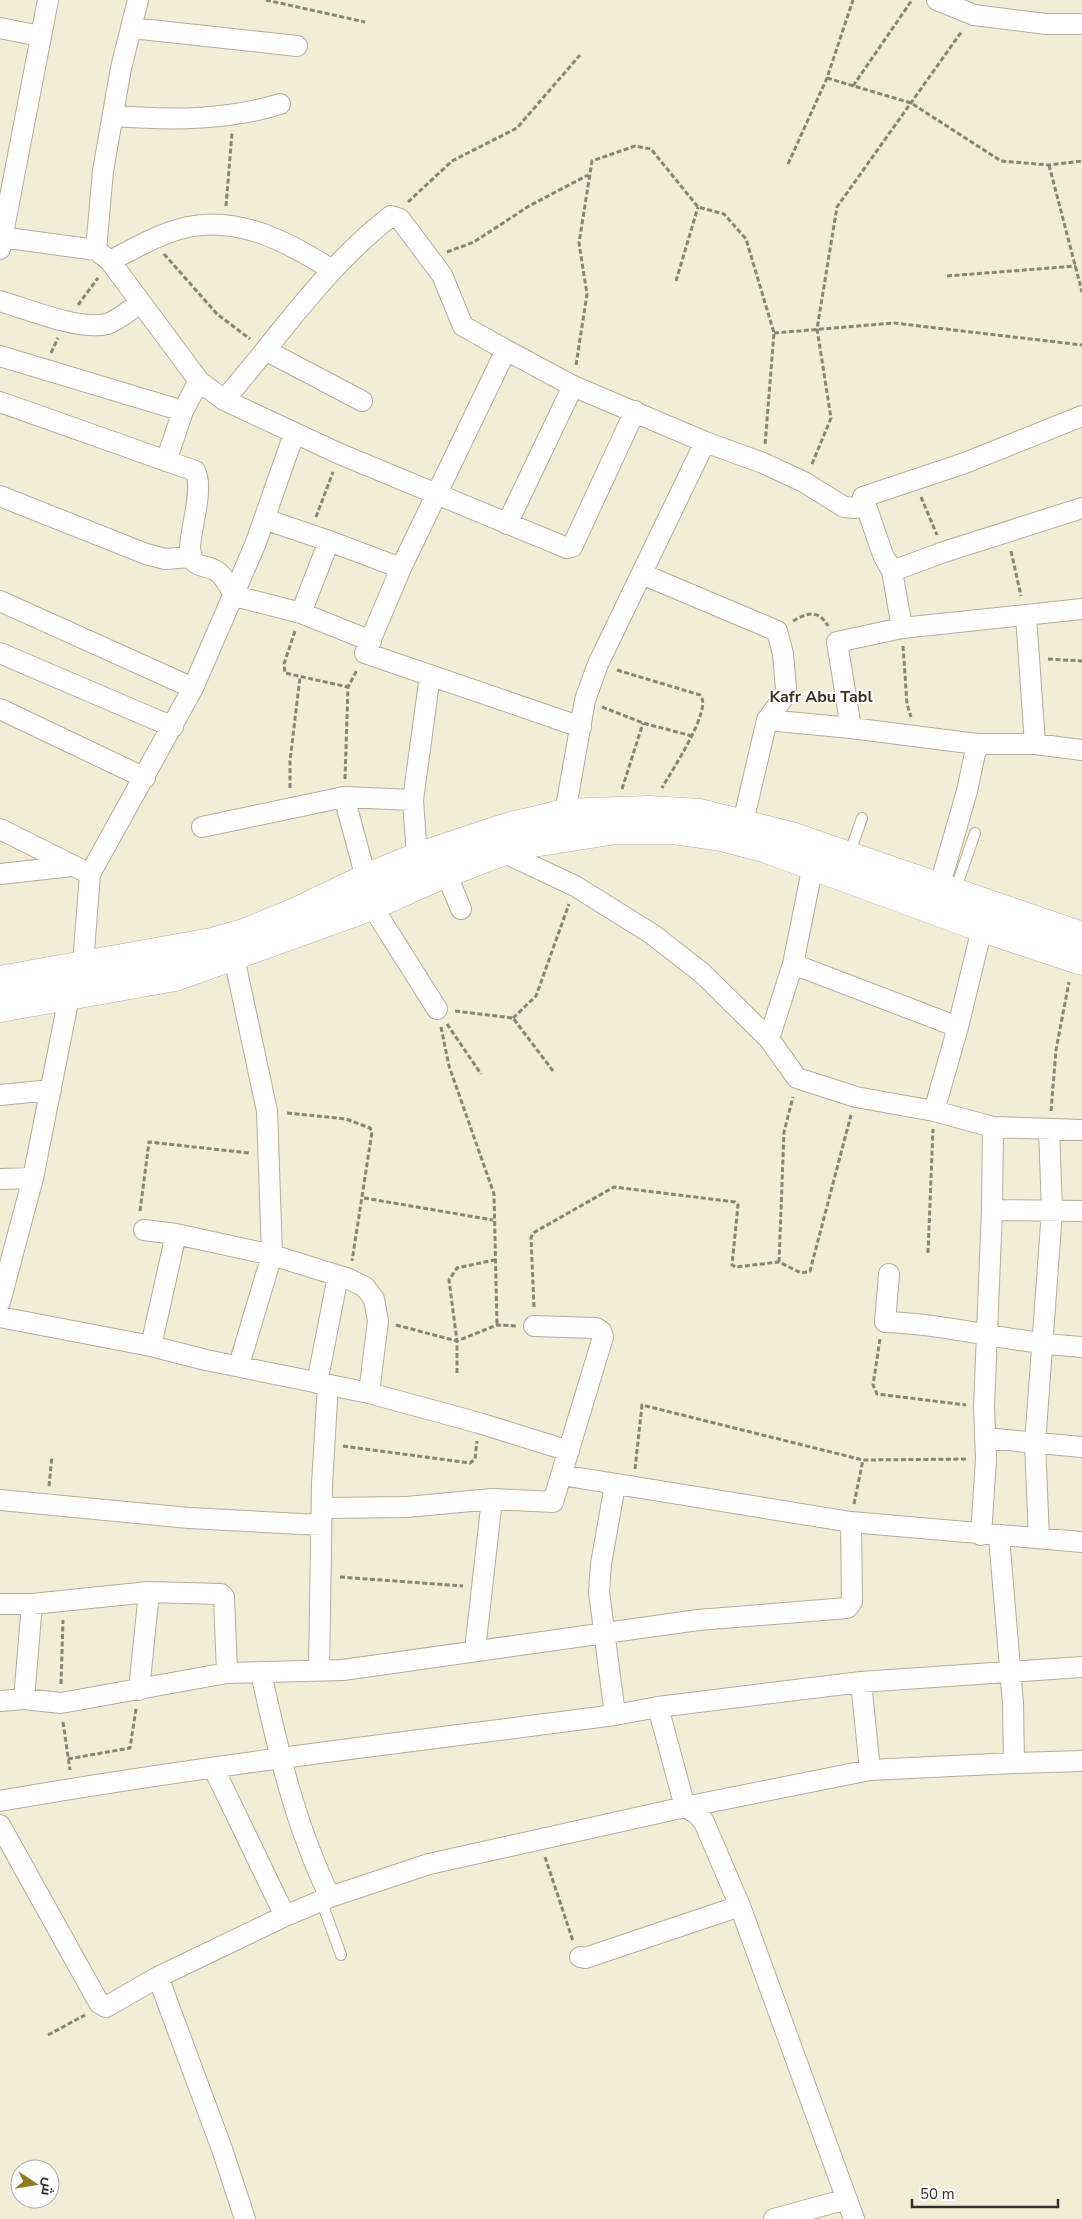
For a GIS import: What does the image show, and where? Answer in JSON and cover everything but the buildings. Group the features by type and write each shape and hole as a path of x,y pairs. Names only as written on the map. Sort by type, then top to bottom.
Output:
{"main road":[{"path":"0,980 83,964 168,951 244,933 417,857 504,828 565,813 616,810 700,813 743,822 946,890 1080,944"},
{"path":"0,1008 175,977 234,957 306,928 372,906 446,873 503,852 533,843 616,830 672,830 721,837 813,865 982,928 1080,944"}],"street":[{"path":"48,0 1,241 103,256 190,227 225,227 271,236 332,270"},
{"path":"138,0 121,68 102,172 103,256 199,381 224,400 294,434 507,524 571,548 635,411"},
{"path":"937,0 1046,24 1082,24"},
{"path":"0,28 40,36"},
{"path":"132,28 297,46"},
{"path":"113,116 162,119 233,115 280,104"},
{"path":"224,400 267,351 332,270 393,216 400,219 442,275 463,326 573,386 705,442 763,463 804,482 844,507 855,508 866,505"},
{"path":"0,301 67,320 95,325 118,319 140,302"},
{"path":"506,350 401,568 366,654 581,727"},
{"path":"267,351 362,401"},
{"path":"0,356 183,411"},
{"path":"166,461 183,411 199,381"},
{"path":"507,524 573,386"},
{"path":"0,402 195,471 198,477 190,536 191,557 194,564 220,574 235,596 301,613 371,642"},
{"path":"902,628 892,571 883,554 864,496 965,463 1082,416"},
{"path":"83,964 90,874 193,688 235,596 294,434"},
{"path":"565,813 585,700 598,664 705,442"},
{"path":"0,496 146,554 165,559 191,557"},
{"path":"892,571 944,552 1006,534 1082,508"},
{"path":"264,519 401,568"},
{"path":"301,613 329,541"},
{"path":"642,574 777,630 783,654 786,689 784,697 768,720 743,822"},
{"path":"0,601 193,688"},
{"path":"851,728 838,642 902,628 1026,616 1082,608"},
{"path":"1026,616 1035,744"},
{"path":"0,653 173,727"},
{"path":"417,857 413,800 430,675"},
{"path":"0,709 144,778"},
{"path":"768,720 851,728 977,744 1035,744 1082,750"},
{"path":"946,890 977,744"},
{"path":"202,827 344,797 413,800"},
{"path":"344,797 366,878"},
{"path":"0,829 90,874"},
{"path":"503,852 575,886 652,934 702,973 769,1039 798,1078 856,1097 934,1111 993,1126 1082,1130"},
{"path":"769,1039 793,964 813,865"},
{"path":"0,874 72,866"},
{"path":"446,873 461,909"},
{"path":"372,906 437,1009"},
{"path":"934,1111 958,1027 982,928"},
{"path":"234,957 267,1111 272,1255 239,1365"},
{"path":"793,964 958,1027"},
{"path":"0,1302 33,1178 69,997"},
{"path":"0,1095 51,1090"},
{"path":"993,1126 988,1335 984,1407 985,1438 990,1536 1010,1671 1014,1763"},
{"path":"1039,1538 1035,1444 1052,1211 1049,1129"},
{"path":"0,1179 33,1178"},
{"path":"992,1210 1082,1211"},
{"path":"144,1230 176,1234 272,1255 358,1282 370,1291 374,1299 378,1321 369,1393"},
{"path":"151,1346 176,1234"},
{"path":"890,1274 885,1322 988,1335 1043,1345 1082,1347"},
{"path":"319,1670 320,1575 325,1444 322,1384 344,1277"},
{"path":"0,1317 151,1346 206,1360 239,1365 369,1393 479,1423 569,1451"},
{"path":"0,1500 189,1518 322,1516 492,1499 553,1502 603,1335 596,1328 534,1326"},
{"path":"985,1438 1082,1447"},
{"path":"561,1475 624,1487 851,1522 990,1536 1082,1542"},
{"path":"615,1716 599,1592 601,1564 624,1487"},
{"path":"475,1650 492,1499"},
{"path":"0,1701 24,1699 61,1703 227,1674 342,1670 698,1620 850,1607 852,1602 851,1522"},
{"path":"140,1690 149,1592"},
{"path":"0,1604 32,1604 149,1592 214,1592 223,1595 227,1674"},
{"path":"24,1699 32,1604"},
{"path":"0,1801 214,1768 615,1716 658,1707 861,1682 1082,1667"},
{"path":"261,1673 280,1759 297,1820 326,1899"},
{"path":"861,1682 870,1770"},
{"path":"658,1707 685,1807 696,1813 704,1822 740,1906 854,2219"},
{"path":"0,1825 99,2003 110,2006 158,1977 285,1916 326,1899 429,1864 685,1807 870,1770 1082,1761"},
{"path":"214,1768 285,1916"},
{"path":"580,1957 740,1906"},
{"path":"158,1977 222,2149 245,2219"},
{"path":"774,2219 847,2199"}],"lane":[{"path":"848,856 862,818"},
{"path":"946,890 975,833"},
{"path":"326,1899 342,1955"}],"path":[{"path":"266,0 365,22"},
{"path":"788,164 827,78 853,0"},
{"path":"853,86 912,0"},
{"path":"804,482 831,418 817,329 837,207 911,103 973,7"},
{"path":"393,216 452,161 517,128 580,55"},
{"path":"827,78 911,103 1001,161 1050,165 1082,161"},
{"path":"225,227 233,115"},
{"path":"573,386 587,294 579,243 592,161 635,146 651,149 698,207 724,214 746,239 774,333 763,463"},
{"path":"1050,165 1082,292"},
{"path":"430,260 474,242 529,206 589,175"},
{"path":"676,281 698,207"},
{"path":"152,240 217,314 267,351"},
{"path":"947,276 1076,266"},
{"path":"774,333 894,323 1082,344"},
{"path":"309,534 340,454"},
{"path":"914,480 944,552"},
{"path":"1006,534 1026,616"},
{"path":"301,613 284,664 285,673 348,687 344,797"},
{"path":"777,630 804,614 816,613 823,616 838,642"},
{"path":"902,628 906,704 917,737"},
{"path":"1028,657 1082,661"},
{"path":"598,664 700,695 704,704 692,736 649,810"},
{"path":"290,808 290,761 300,677"},
{"path":"585,700 643,723 692,736"},
{"path":"616,810 643,723"},
{"path":"513,1018 536,996 575,886"},
{"path":"1049,1129 1056,1050 1080,944"},
{"path":"437,1009 513,1018 553,1071"},
{"path":"437,1009 481,1074"},
{"path":"378,1321 457,1341 497,1325 493,1220 494,1194 449,1066 437,1009"},
{"path":"779,1262 784,1132 798,1078"},
{"path":"534,1326 531,1238 533,1233 614,1187 736,1202 738,1205 732,1266 779,1262 801,1273 810,1271 856,1097"},
{"path":"267,1111 346,1119 370,1128 372,1132 364,1198 344,1277"},
{"path":"928,1253 934,1111"},
{"path":"144,1230 140,1230 139,1226 149,1142 270,1156"},
{"path":"364,1198 493,1220"},
{"path":"458,1373 457,1341 449,1280 457,1268 494,1260"},
{"path":"885,1322 873,1384 877,1394 984,1407"},
{"path":"624,1487 642,1405 863,1460 986,1459"},
{"path":"325,1444 473,1462 479,1423"},
{"path":"47,1504 52,1456"},
{"path":"851,1522 863,1460"},
{"path":"320,1575 481,1587"},
{"path":"64,1601 61,1703 68,1759 130,1748 140,1690"},
{"path":"540,1840 580,1957"},
{"path":"48,2035 103,2005"}],"district":[{"name":"Kafr Abu Tabl","path":"821,697"}]}
